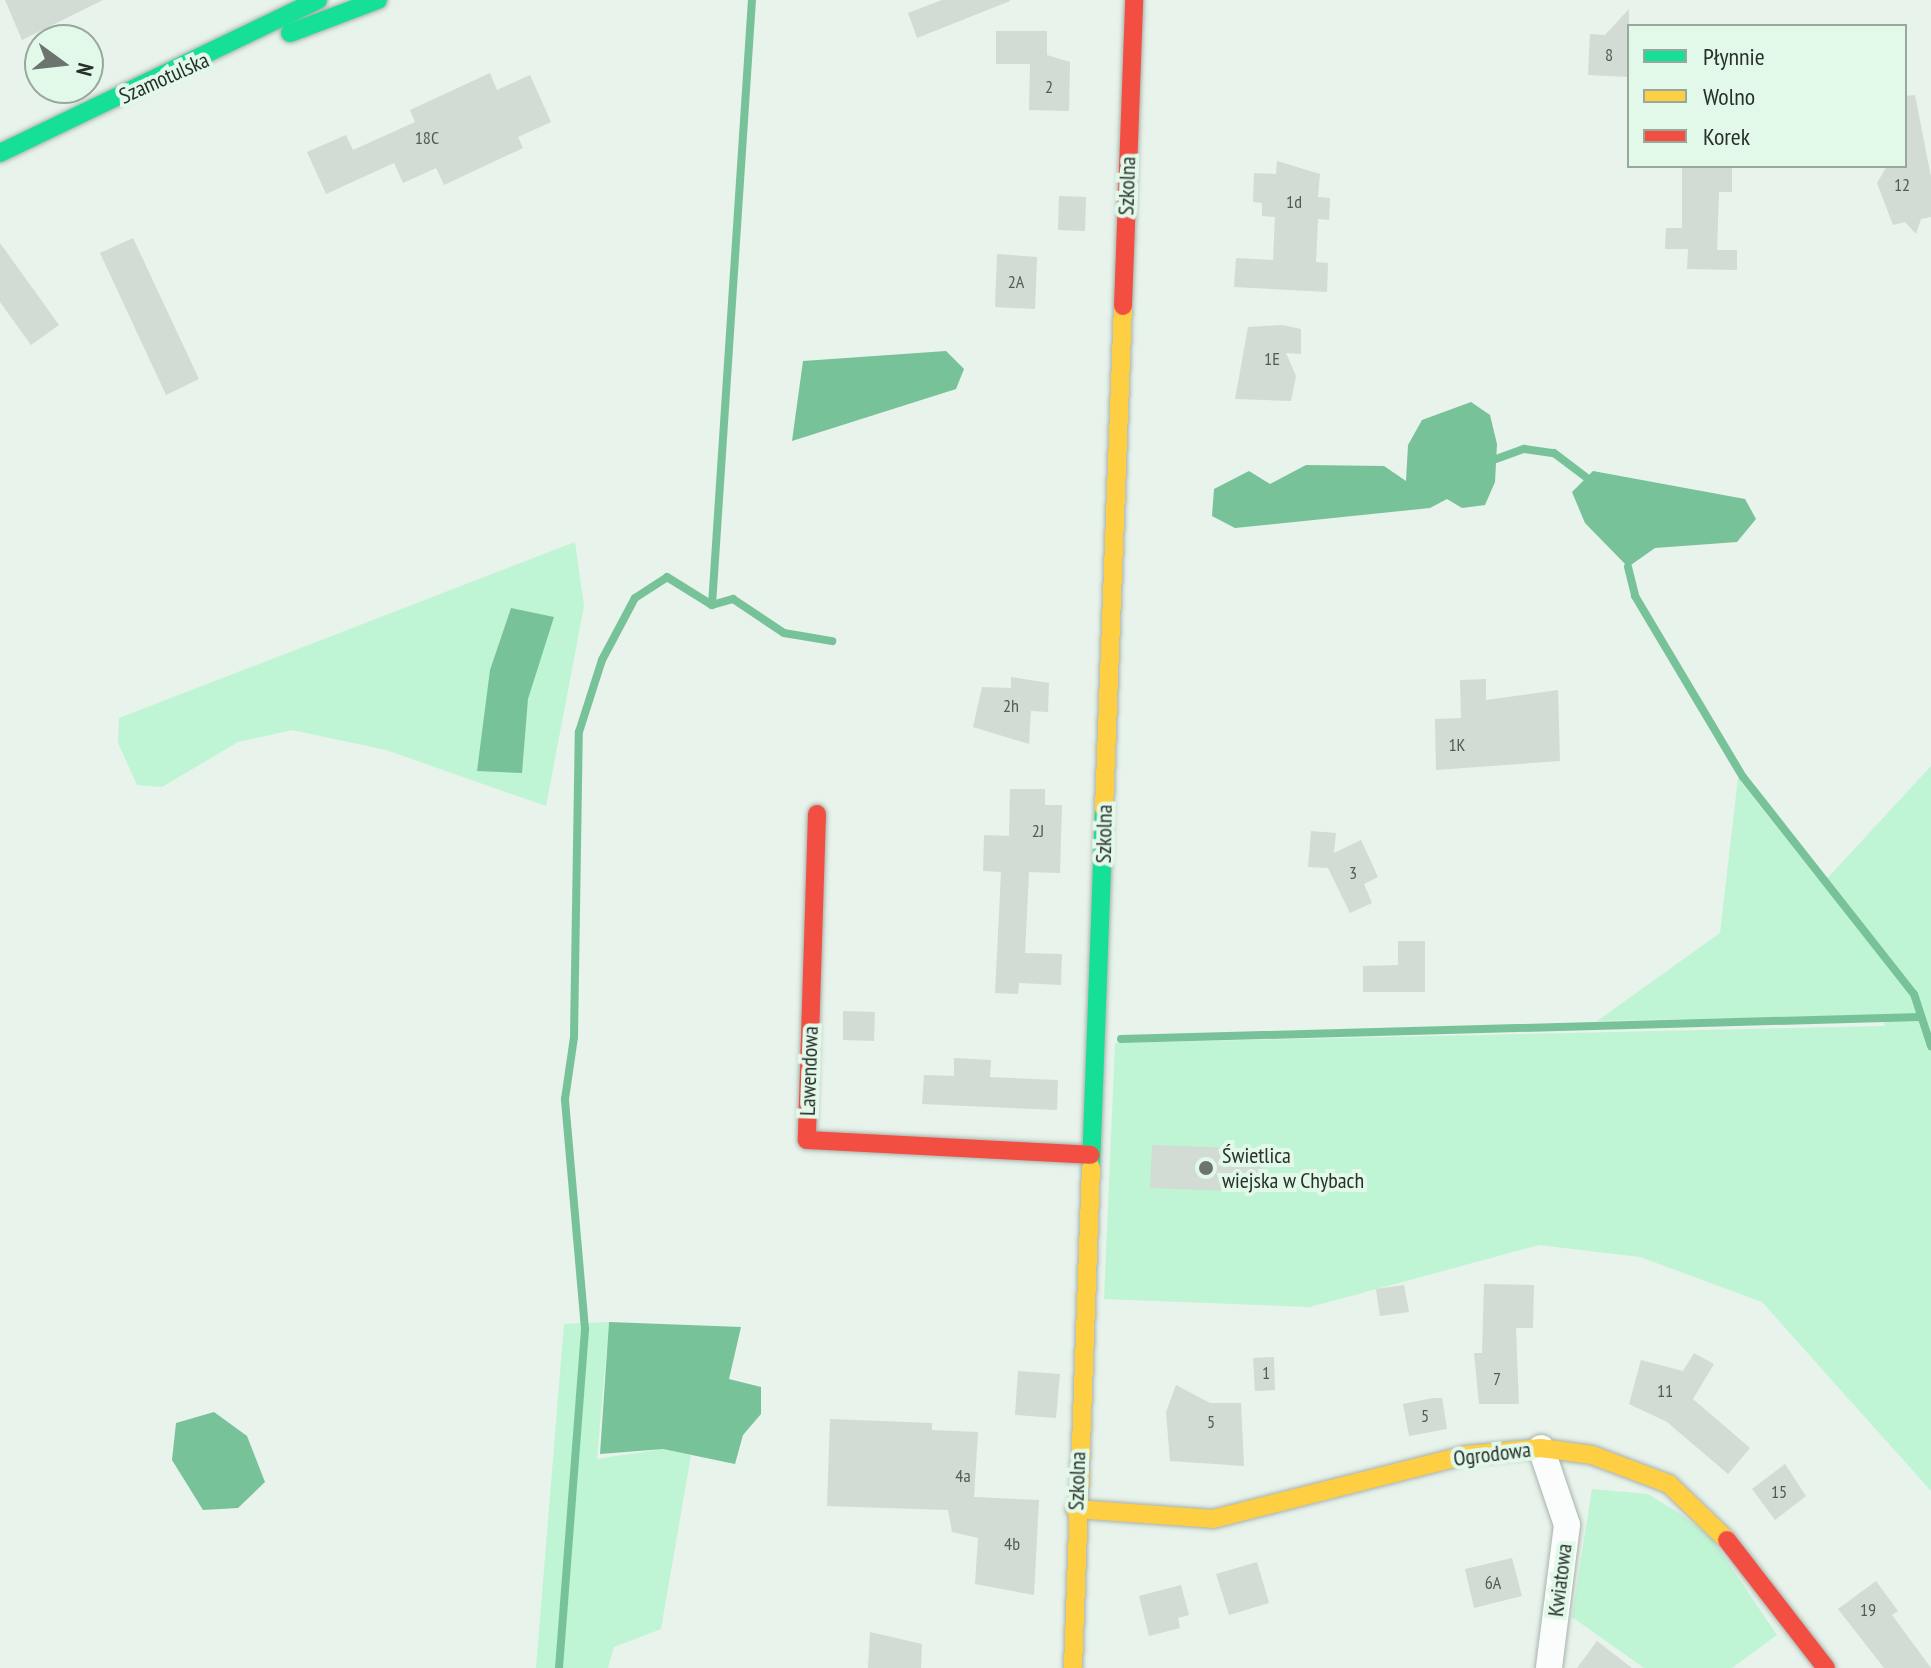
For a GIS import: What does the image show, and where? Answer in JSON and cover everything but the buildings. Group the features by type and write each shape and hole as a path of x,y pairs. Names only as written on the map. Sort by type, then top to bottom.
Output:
{"street":[{"name":"Szamotulska","path":"0,153 241,43 318,0"},
{"name":"Szamotulska","path":"241,43 378,0"},
{"name":"Szkolna","path":"1073,1668 1075,1509 1134,0"},
{"name":"Lawendowa","path":"817,814 807,1140 1091,1155"},
{"name":"Ogrodowa","path":"1075,1509 1213,1519 1452,1458 1541,1448 1592,1455 1669,1484 1725,1535 1826,1668"},
{"name":"Kwiatowa","path":"1541,1448 1567,1525 1549,1668"}],"shaded area":[{"path":"946,351 964,369 956,389 792,441 803,361"},
{"path":"1471,402 1490,415 1497,444 1495,482 1485,505 1462,508 1447,499 1430,508 1235,528 1212,516 1214,489 1249,471 1270,484 1306,465 1384,466 1406,481 1408,445 1422,420"},
{"path":"1593,471 1745,499 1756,519 1737,542 1655,548 1628,567 1585,523 1572,492"},
{"path":"575,542 584,606 546,806 386,750 292,730 238,742 162,787 137,785 118,743 119,718"},
{"path":"511,608 554,617 528,699 522,773 477,771 490,670"},
{"path":"1931,766 1931,1491 1762,1302 1640,1257 1539,1245 1310,1307 1104,1299 1115,1043 1885,1026 1881,1015 1597,1021 1720,933 1738,778 1822,884"},
{"path":"609,1322 597,1459 662,1449 691,1455 661,1629 614,1647 608,1668 536,1668 564,1324"},
{"path":"609,1322 741,1327 729,1379 761,1387 761,1414 743,1435 735,1464 663,1449 600,1454"},
{"path":"214,1412 247,1436 265,1482 238,1508 203,1510 172,1460 176,1423"},
{"path":"1592,1489 1648,1494 1682,1515 1712,1539 1777,1635 1732,1668 1644,1668 1572,1617"}],"waterway":[{"path":"712,605 752,0"},
{"path":"1496,459 1524,449 1554,453 1586,477"},
{"path":"1628,567 1635,596 1743,777 1914,994 1931,1046"},
{"path":"559,1668 585,1329 565,1099 574,1037 579,732 602,660 635,598 667,577 712,605 733,599 784,633 832,641"},
{"path":"1121,1039 1921,1017"}],"traffic: fast":[{"path":"0,153 318,0"},
{"path":"290,33 378,0"},
{"path":"1091,1167 1104,809"}],"traffic: slow":[{"path":"1104,809 1123,306"},
{"path":"1073,1668 1091,1167"},
{"path":"1075,1509 1213,1519 1466,1455 1541,1448 1592,1455 1669,1484 1727,1540"}],"traffic: jam":[{"path":"1123,306 1134,0"},
{"path":"817,814 807,1140 1091,1155"},
{"path":"1727,1540 1826,1668"}],"place":[{"name":"Świetlica wiejska w Chybach","path":"1206,1168"}]}
